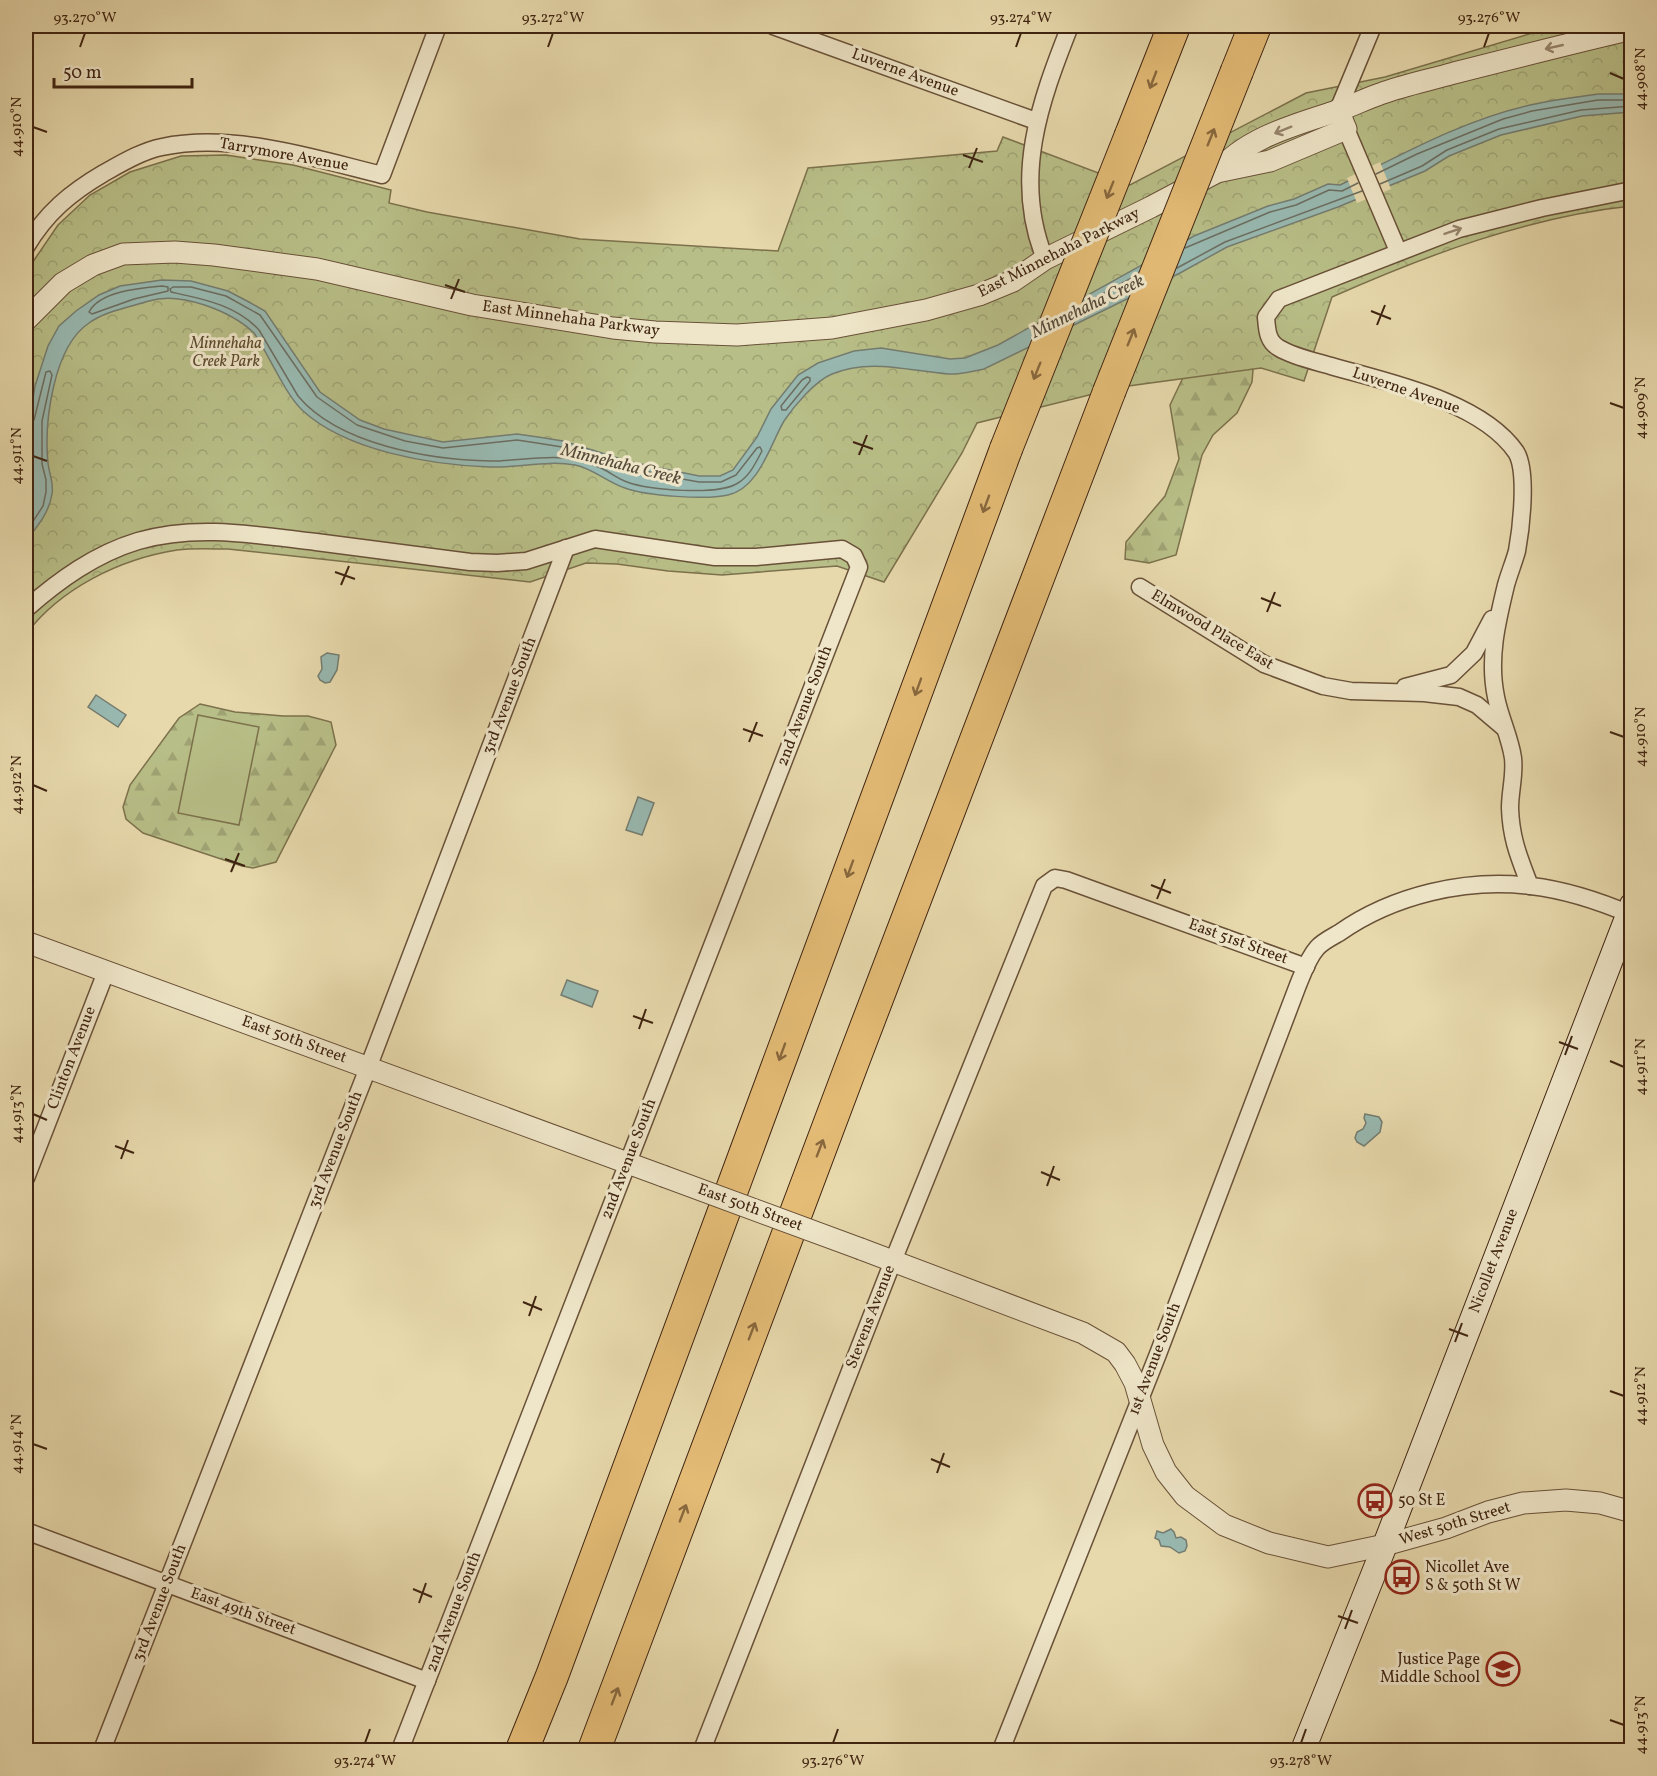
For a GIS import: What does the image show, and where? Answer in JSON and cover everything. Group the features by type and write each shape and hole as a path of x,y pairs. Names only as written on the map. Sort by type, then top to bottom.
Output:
{"highway":[{"path":"522,1750 556,1664 1006,449 1174,26"},
{"path":"594,1750 852,1064 1109,392 1255,26"}],"main road":[{"name":"Nicollet Avenue","path":"1303,1750 1385,1545 1630,911"}],"street":[{"name":"Tarrymore Avenue","path":"26,247 39,225 67,198 128,159 161,147 220,141 307,156 382,175 438,26"},
{"name":"Luverne Avenue","path":"773,26 1036,121"},
{"path":"1045,259 1034,226 1030,171 1036,121 1070,26"},
{"path":"1373,26 1342,120 1398,251 1492,220 1624,191"},
{"name":"East Minnehaha Parkway","path":"26,320 47,297 77,273 123,254 144,252 214,255 317,269 472,305 613,328 737,335 832,328 926,310 970,298 1005,284 1045,259 1217,172 1279,158 1342,120 1381,93 1537,51 1632,29"},
{"name":"Luverne Avenue","path":"1381,693 1451,675 1474,653 1506,584 1517,551 1523,484 1518,454 1502,436 1484,423 1448,402 1297,356 1277,347 1267,334 1266,317 1279,299 1398,251"},
{"path":"26,609 56,583 95,559 138,541 182,532 229,531 470,562 526,561 566,548"},
{"name":"2nd Avenue South","path":"400,1750 859,567 854,556 842,549 756,558 715,557 595,539 566,548"},
{"name":"3rd Avenue South","path":"102,1750 368,1068 566,548"},
{"name":"Luverne Avenue","path":"1504,727 1496,697 1493,669 1494,644 1506,584"},
{"name":"Elmwood Place East","path":"1140,587 1264,664 1323,686 1351,692 1424,693 1459,697 1477,705 1504,727"},
{"path":"1504,727 1513,757 1510,807 1514,844 1530,886"},
{"name":"East 51st Street","path":"1044,886 1055,878 1066,880 1306,967 1317,948 1356,921 1401,902 1447,889 1495,884 1530,886 1563,891 1630,911"},
{"name":"Stevens Avenue","path":"702,1750 893,1261 1044,886"},
{"name":"East 50th Street","path":"26,942 1083,1333 1116,1352 1125,1364 1140,1399 1153,1445 1166,1472 1185,1496 1224,1525 1269,1543 1328,1557 1385,1545"},
{"name":"1st Avenue South","path":"1001,1750 1140,1399 1306,967"},
{"name":"Clinton Avenue","path":"26,1178 106,972"},
{"name":"West 50th Street","path":"1385,1545 1523,1503 1566,1500 1600,1503 1632,1512"},
{"name":"East 49th Street","path":"26,1531 427,1682"}],"green space":[{"name":"Minnehaha Creek Park","path":"1556,26 1631,26 1631,206 1554,219 1478,240 1332,297 1304,381 1261,368 1121,387 977,423 962,453 884,582 837,566 722,575 586,563 530,582 228,549 189,549 134,560 93,578 56,603 26,634 26,272 58,225 90,195 130,172 181,156 226,155 293,165 391,190 389,203 427,212 580,239 778,251 808,168 997,151 1003,137 1130,185 1306,93 1385,77"},
{"path":"1255,345 1252,382 1237,413 1213,435 1202,455 1176,555 1149,563 1125,559 1126,542 1165,496 1179,459 1170,405 1188,367"},
{"path":"200,704 235,712 308,716 331,722 336,745 276,862 253,868 242,866 143,833 126,819 123,807 130,785 179,718"},
{"path":"198,715 259,727 239,825 178,813"}],"water":[{"name":"Minnehaha Creek","path":"1598,94 1631,94 1631,112 1582,116 1501,135 1449,156 1425,171 1338,207 1227,247 1180,273 984,369 953,374 875,366 846,369 825,377 799,401 788,415 756,475 739,491 728,495 691,497 635,491 575,465 554,463 501,467 467,466 416,459 365,446 320,424 302,410 289,393 254,333 232,317 204,305 175,299 161,299 126,307 102,315 89,323 77,334 59,367 50,407 47,446 52,494 45,514 26,541 26,494 29,486 26,442 35,386 48,346 59,326 76,311 99,295 120,286 162,280 191,281 228,291 247,301 265,311 320,392 360,420 384,429 443,442 517,434 563,441 631,462 699,476 720,476 733,470 757,437 771,409 798,375 818,363 854,351 881,348 950,359 965,358 998,345 1194,236 1328,184 1340,185 1433,139 1481,120 1530,105"},
{"path":"327,653 339,655 337,670 330,682 325,683 318,676 322,669 321,657"},
{"path":"96,695 126,715 118,727 88,707"},
{"path":"638,797 654,803 642,835 626,830"},
{"path":"567,980 598,991 592,1007 561,995"},
{"path":"1365,1114 1379,1117 1382,1122 1380,1132 1364,1146 1355,1138 1357,1132 1363,1129 1366,1123"},
{"path":"1171,1529 1176,1538 1181,1537 1186,1540 1185,1551 1179,1553 1170,1547 1161,1546 1159,1540 1155,1538 1157,1531 1163,1533"}],"pier":[{"path":"1380,162 1391,189 1357,203 1347,178"}],"place":[{"name":"50 St E","path":"1375,1501"},
{"name":"Nicollet Ave S & 50th St W","path":"1402,1577"},
{"name":"Justice Page Middle School","path":"1503,1669"}]}
